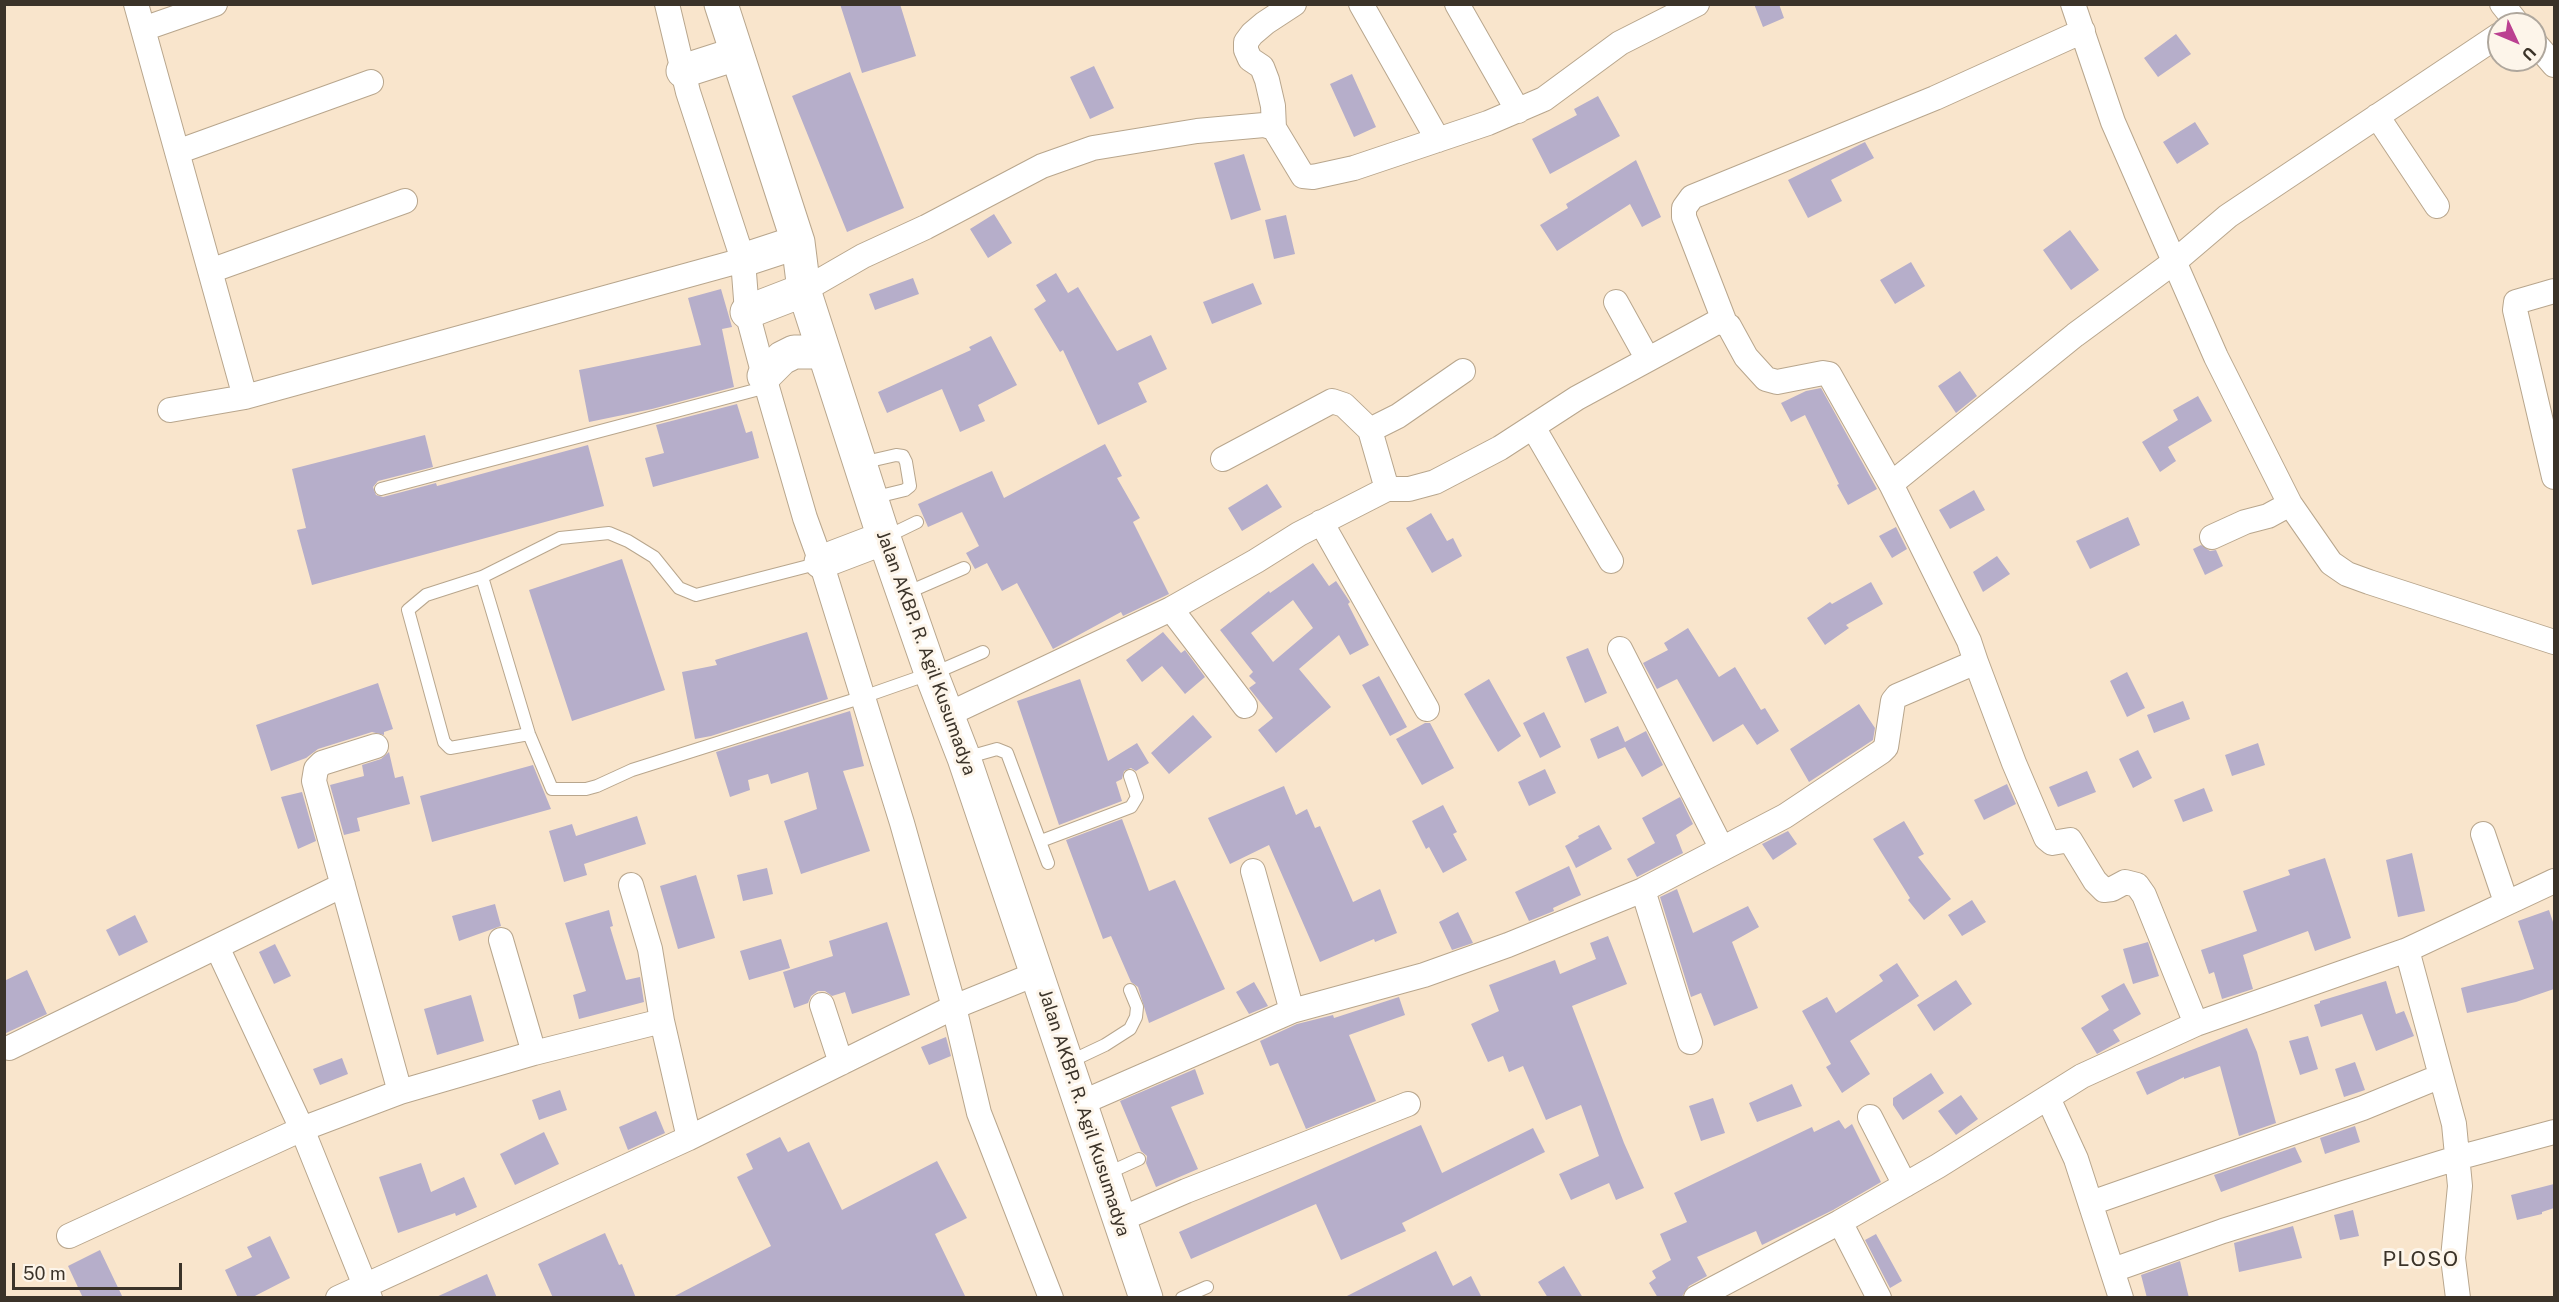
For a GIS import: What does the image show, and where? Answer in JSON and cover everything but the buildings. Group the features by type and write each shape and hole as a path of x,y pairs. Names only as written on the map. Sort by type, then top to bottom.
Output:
{"main road":[{"name":"Jalan AKBP. R. Agil Kusumadya","path":"721,4 798,242 804,290 859,464 931,673 949,714 1146,1298"},
{"path":"683,71 736,54"},
{"path":"743,260 798,242"},
{"path":"747,312 804,290"},
{"path":"766,381 782,358 794,352 824,352"},
{"path":"821,562 884,538"}],"street":[{"path":"136,4 245,397"},
{"path":"143,29 215,4"},
{"path":"667,4 683,71 743,260 747,312 766,381 806,518 863,697 954,1007 979,1113 1051,1298"},
{"path":"1294,4 1252,34 1246,42 1246,50 1250,58 1262,67 1267,80 1273,106 1274,128 1299,171 1308,177 1354,168 1518,111 1544,99 1620,43 1697,4"},
{"path":"1361,4 1438,140"},
{"path":"1457,4 1518,111"},
{"path":"2073,4 2113,122 2280,509 2331,563 2347,574 2554,642"},
{"path":"2083,31 1935,98 1692,197 1684,208 1684,217 1725,323 1746,357 1766,379 1777,382 1823,373 1833,378 1891,484 1969,641 2014,763 2046,838 2052,843 2070,840 2091,875 2104,890 2112,889 2125,882 2137,885 2144,895 2196,1024"},
{"path":"1891,484 2075,335 2174,262 2228,216 2487,44"},
{"path":"177,152 371,82"},
{"path":"2377,116 2437,206"},
{"path":"804,290 863,256 926,227 1042,166 1093,148 1220,128 1264,125 1274,128"},
{"path":"210,271 405,201"},
{"path":"170,410 245,397 743,260"},
{"path":"2554,291 2516,302 2515,310 2554,477"},
{"path":"1616,302 1647,358"},
{"path":"949,714 1093,648 1171,609 1321,522 1387,489 1409,489 1435,482 1500,448 1577,398 1647,358 1712,324 1719,321 1725,323"},
{"path":"1370,429 1398,416 1463,371"},
{"path":"1223,459 1332,401 1344,405 1370,429 1387,489"},
{"path":"1533,427 1611,561"},
{"path":"2212,537 2280,509"},
{"path":"1321,522 1427,709"},
{"path":"1171,609 1245,706"},
{"path":"1620,649 1722,849"},
{"path":"1081,1103 1292,1011 1424,975 1508,945 1643,890 1785,816 1881,752 1886,747 1893,701 1897,696 1976,662"},
{"path":"376,746 322,763 316,770 314,781 400,1092"},
{"path":"2483,834 2505,902"},
{"path":"1253,871 1292,1011"},
{"path":"1696,1298 1905,1185 2082,1076 2196,1024 2408,950 2505,902 2554,881"},
{"path":"9,1048 343,885"},
{"path":"631,885 650,949 662,1021 689,1138"},
{"path":"1643,890 1690,1042"},
{"path":"501,940 534,1053"},
{"path":"217,947 302,1130 368,1291"},
{"path":"2408,950 2454,1124 2460,1186 2454,1258 2458,1298"},
{"path":"338,1298 368,1291 689,1138 954,1007 1038,973"},
{"path":"822,1005 841,1063"},
{"path":"69,1236 302,1130 400,1092 534,1053 662,1021"},
{"path":"2091,1203 2363,1107 2441,1076"},
{"path":"2048,1098 2076,1159 2121,1298"},
{"path":"1119,1220 1186,1191 1408,1104"},
{"path":"1870,1117 1905,1185"},
{"path":"2112,1270 2223,1231 2457,1158 2554,1132"},
{"path":"1840,1222 1879,1298"}],"lane":[{"path":"381,489 766,381"},
{"path":"859,464 896,455 903,456 906,462 910,486 905,490 872,498"},
{"path":"884,538 917,522"},
{"path":"529,734 450,748 444,742 408,610 426,595 482,577 560,538 609,533 628,541 654,557 679,588 696,595 821,562"},
{"path":"904,594 964,568"},
{"path":"482,577 529,734 552,789 586,789 632,770 863,697 983,652"},
{"path":"964,758 997,749 1007,753 1048,863"},
{"path":"1041,841 1131,807 1137,797 1130,776"},
{"path":"1068,1062 1105,1045 1130,1029 1136,1017 1137,1008 1130,990"},
{"path":"1105,1174 1139,1159"},
{"path":"1182,1298 1207,1287"}],"district":[{"name":"PLOSO","path":"2421,1260"}]}
